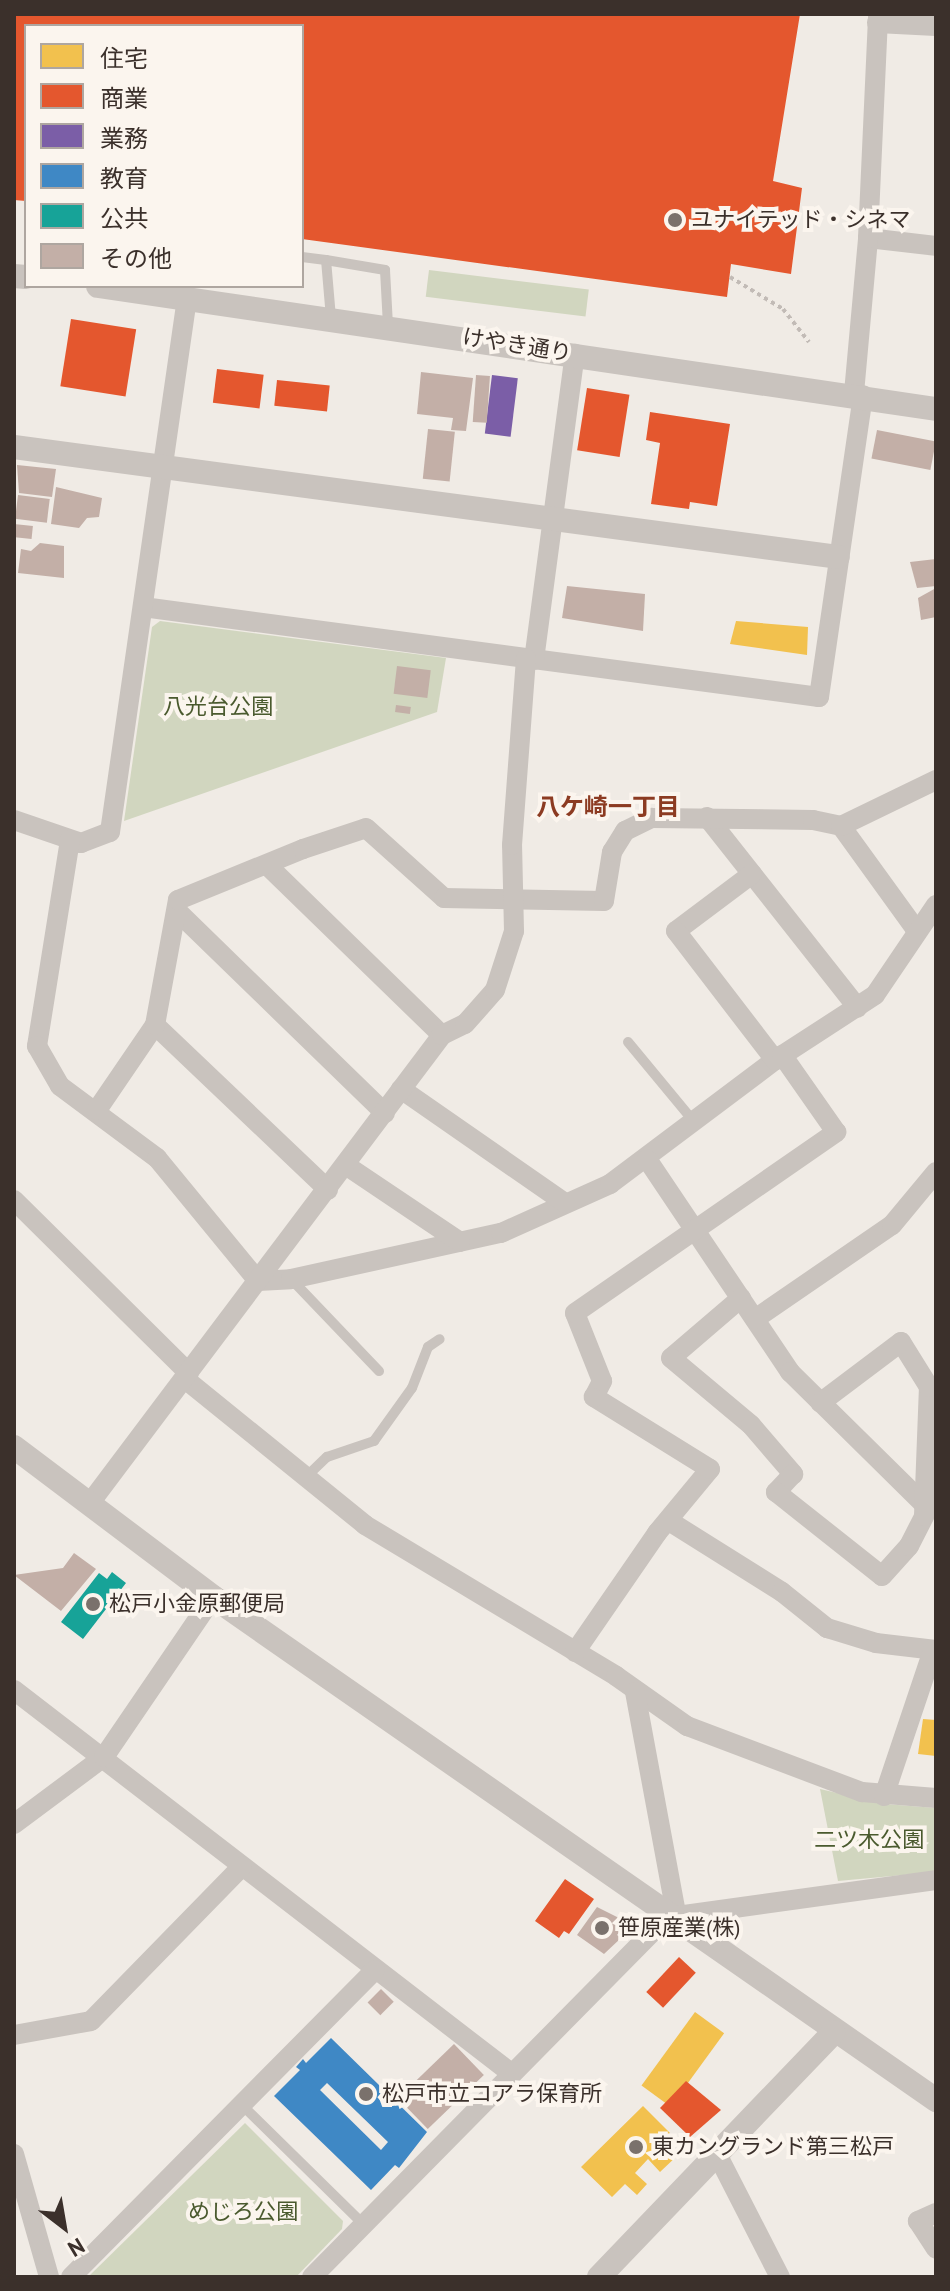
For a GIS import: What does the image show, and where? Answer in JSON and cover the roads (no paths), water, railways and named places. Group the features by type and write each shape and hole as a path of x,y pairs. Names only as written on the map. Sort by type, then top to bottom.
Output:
{"street":[{"path":"143,607 819,697 858,394 878,18 936,26"},
{"path":"868,238 936,246"},
{"name":"けやき通り","path":"117,288 858,394 936,409"},
{"path":"14,820 81,843 110,832 187,298"},
{"path":"90,1503 347,1166 442,1035 465,1024 495,990 511,949 512,845 530,660 575,354"},
{"path":"14,447 838,557"},
{"path":"97,1110 155,1025 178,900 366,828 444,898 513,902 604,901 612,852 625,831 652,818 813,820 841,826 936,780"},
{"path":"707,817 858,1008"},
{"path":"841,826 917,931"},
{"path":"70,840 37,1046 60,1086 97,1110 157,1158 258,1281"},
{"path":"267,865 442,1035"},
{"path":"575,1652 710,1469 594,1397 602,1381 575,1313 836,1132 676,931 752,874"},
{"path":"258,1281 291,1279 501,1233 647,1159 779,1058 875,995 936,905"},
{"path":"177,911 385,1113"},
{"path":"155,1025 328,1190"},
{"path":"401,1089 565,1203"},
{"path":"647,1159 790,1372 926,1506"},
{"path":"347,1166 460,1242"},
{"path":"755,1319 892,1225 936,1172"},
{"path":"14,1200 187,1376 304,1479 365,1525 575,1652 687,1726 818,1777 884,1796 936,1798"},
{"path":"741,1298 671,1358 751,1425 793,1474 776,1492 882,1576 909,1546 926,1506 929,1387 901,1342 820,1403"},
{"path":"14,1447 213,1597 675,1916 834,2032 936,2100"},
{"path":"669,1521 782,1592 827,1628 876,1643 934,1650 884,1796"},
{"path":"14,1824 104,1757 213,1597"},
{"path":"14,1690 511,2073"},
{"path":"635,1692 675,1916"},
{"path":"14,2035 91,2021 242,1866"},
{"path":"321,2274 363,2224 511,2073 675,1916 936,1880"},
{"path":"71,2277 375,1970"},
{"path":"599,2277 834,2032"},
{"path":"718,2156 780,2277"},
{"path":"15,2161 49,2277"},
{"path":"936,2213 918,2221 936,2249"}],"lane":[{"path":"304,257 385,270 388,325"},
{"path":"326,260 331,318"},
{"path":"628,1042 695,1123"},
{"path":"291,1279 379,1371"},
{"path":"304,1479 327,1457 374,1441 412,1388 428,1347 440,1339"},
{"path":"242,2105 363,2224"}],"place":[{"name":"ユナイテッド・シネマ","path":"675,220"},
{"name":"松戸小金原郵便局","path":"93,1604"},
{"name":"笹原産業(株)","path":"602,1928"},
{"name":"松戸市立コアラ保育所","path":"366,2094"},
{"name":"東カングランド第三松戸","path":"636,2147"}],"district":[{"name":"八ケ崎一丁目","path":"608,807"}],"park label":[{"name":"八光台公園","path":"218,707"},
{"name":"二ツ木公園","path":"869,1840"},
{"name":"めじろ公園","path":"243,2212"}]}
